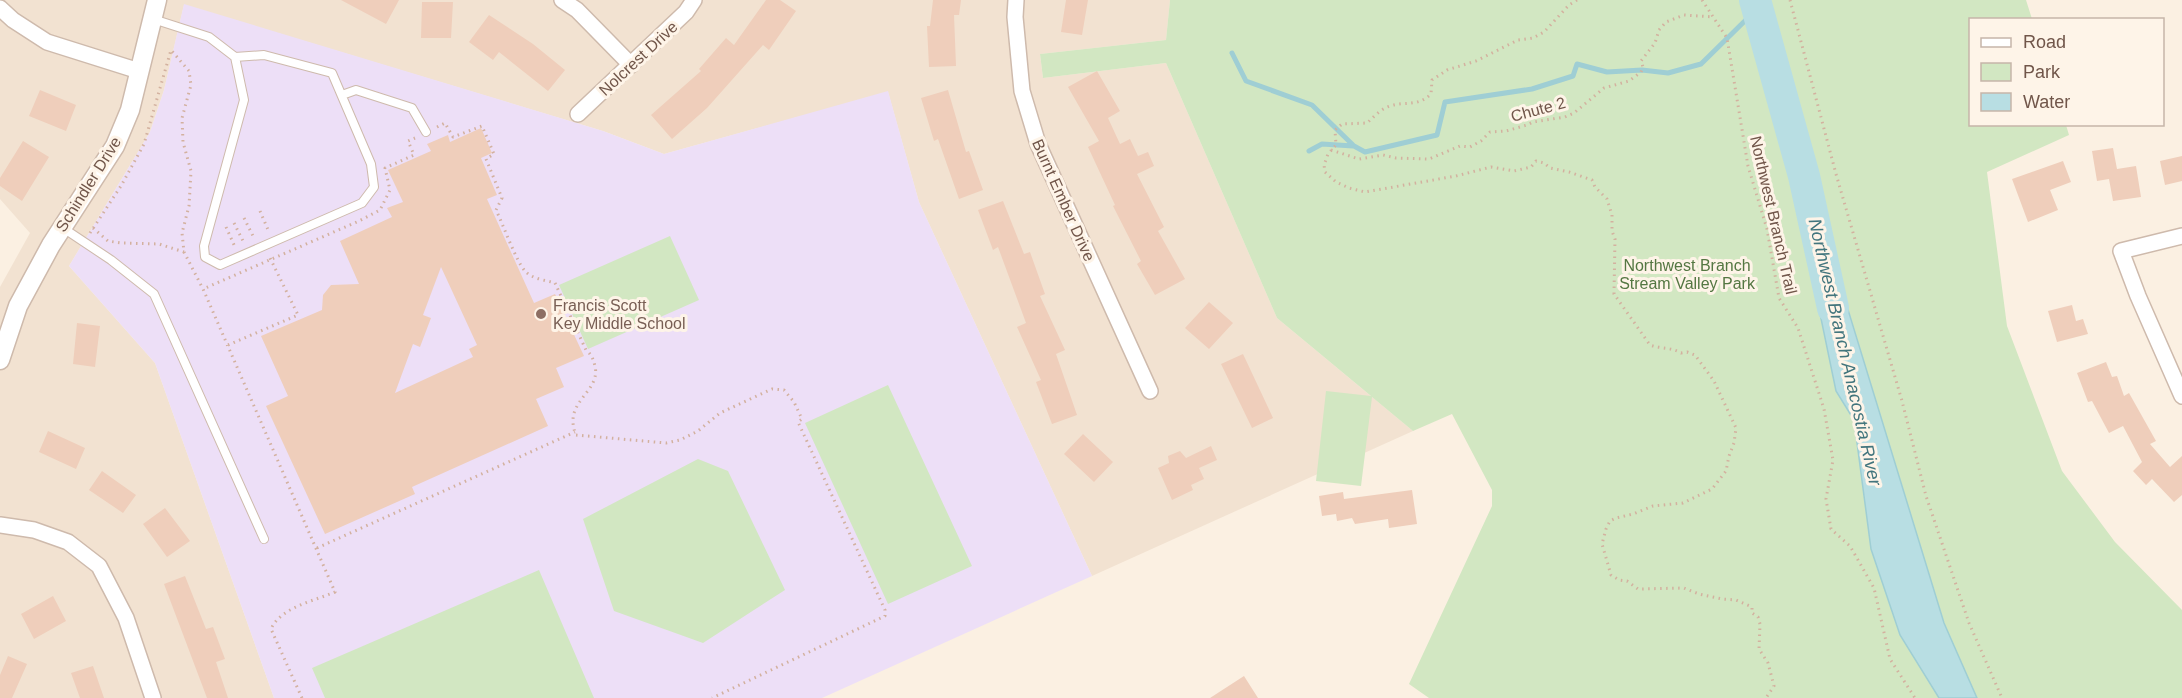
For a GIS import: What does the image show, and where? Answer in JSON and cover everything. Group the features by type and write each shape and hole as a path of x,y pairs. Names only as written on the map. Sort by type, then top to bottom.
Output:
{"street":[{"name":"Schindler Drive","path":"0,360 18,306 62,228 115,146 130,110 157,0"},
{"path":"562,0 577,10 631,65"},
{"name":"Nolcrest Drive","path":"578,114 686,12 694,0"},
{"name":"Burnt Ember Drive","path":"1016,0 1015,17 1022,91 1038,144 1150,391"},
{"path":"0,8 13,20 47,42 139,71"},
{"path":"2182,236 2121,251 2182,396"},
{"path":"0,525 34,530 68,542 99,566 126,618 153,698"}],"lane":[{"path":"152,18 209,37 235,57 244,100 204,246 205,257 220,265 362,203 374,187 371,164 332,73 264,55 235,57"},
{"path":"342,95 356,90 412,108 426,132"},
{"path":"62,228 111,260 154,294 264,539"}],"path":[{"path":"1577,0 1569,5 1544,32 1533,38 1518,40 1476,61 1447,70 1432,80 1431,94 1426,99 1412,104 1390,106 1367,123 1342,123 1335,130 1336,145 1330,150 1324,165 1325,172 1336,182 1365,192 1491,168 1514,171 1531,167 1536,161 1550,168 1592,180 1595,187 1607,199 1615,239 1614,294 1650,345 1695,355 1714,381 1736,428 1726,471 1712,489 1683,503 1653,506 1610,521 1603,535 1602,544 1611,575 1618,580 1627,581 1638,589 1684,588 1699,594 1736,600 1752,607 1752,613 1758,617 1760,624 1760,649 1768,663 1774,686 1766,698"},
{"name":"Northwest Branch Trail","path":"1702,0 1727,38 1748,166 1767,229 1779,298 1798,327 1824,409 1833,460 1826,499 1831,530 1850,546 1874,588 1890,659 1915,698"},
{"path":"1790,0 1839,186 1902,401 1926,496 1969,623 2002,698"},
{"name":"Chute 2","path":"1330,150 1359,159 1383,155 1396,158 1429,159 1460,146 1470,147 1490,132 1565,117 1574,113 1604,88 1629,81 1641,72 1643,67 1641,61 1655,43 1659,30 1666,21 1684,15 1714,17"},
{"path":"84,242 121,186 144,144 171,50 189,71 191,85 183,118 183,142 191,171 189,206 182,233 184,252 228,345 335,592 285,613 276,620 271,629 302,698"},
{"path":"203,289 380,210 390,190 384,168 414,154 408,141 445,123 453,137 482,126 494,154 486,159 502,198 496,210 520,261 525,271 531,275 555,283 586,350 592,355 597,374 591,388 578,402 573,424 576,435 666,443 680,441 698,431 720,413 772,389 784,390 794,402 802,419 798,422 885,610 885,616 712,698"},
{"path":"260,211 270,233"},
{"path":"244,218 255,240"},
{"path":"234,223 245,245"},
{"path":"226,227 236,249"},
{"path":"93,228 108,241 159,244 184,252"},
{"path":"228,345 298,315 270,258"},
{"path":"316,548 575,432"}],"shaded area":[{"path":"0,0 1170,0 1166,40 1040,54 1043,78 1166,63 1277,318 1413,431 1092,576 919,202 888,92 664,154 603,131 184,5 164,90 150,132 69,266 155,363 274,698 0,698 0,287 30,233 0,199"},
{"name":"Francis Scott Key Middle School","path":"184,4 603,131 664,154 888,91 919,202 1092,576 822,698 274,698 155,363 69,266 150,132 164,90"}],"green space":[{"name":"Northwest Branch Stream Valley Park","path":"1170,0 2026,0 2032,18 1969,18 1969,126 2066,126 2069,135 1987,172 2007,326 2062,471 2115,542 2182,610 2182,698 1429,698 1409,684 1492,506 1492,490 1452,414 1413,431 1372,397 1361,486 1316,481 1326,391 1371,396 1277,318 1166,63 1043,78 1040,54 1166,40"},
{"path":"670,236 699,300 588,349 559,285"},
{"path":"888,385 972,566 888,604 805,423"},
{"path":"698,459 728,471 785,590 703,643 614,611 583,519"},
{"path":"539,570 594,698 325,698 312,668"}],"water":[{"path":"1805,241 1842,290 1944,623 1977,698 1939,698 1900,635 1871,549 1854,420 1836,391"}],"building":[{"path":"341,0 399,0 386,24"},
{"path":"766,0 780,0 796,11 769,50 763,45 707,108 672,139 651,115 701,71 699,69 726,38 734,45"},
{"path":"933,0 961,0 959,15 954,15 956,66 929,67 927,26 930,26"},
{"path":"1066,0 1088,0 1082,35 1061,32"},
{"path":"422,2 453,2 451,38 421,38"},
{"path":"489,15 533,44 565,70 548,91 499,52 493,60 469,42"},
{"path":"1097,71 1120,111 1108,118 1120,144 1130,139 1138,156 1148,152 1154,166 1137,174 1164,227 1158,231 1185,279 1155,295 1137,264 1141,261 1113,206 1115,205 1088,147 1099,141 1068,87"},
{"path":"40,90 76,105 66,131 29,116"},
{"path":"948,90 966,152 969,151 983,190 959,199 938,139 934,141 921,98"},
{"path":"481,128 492,153 481,158 497,195 487,199 534,303 555,294 584,356 556,368 564,387 536,399 548,426 412,487 415,494 325,534 266,406 288,396 261,336 322,310 323,295 331,285 359,284 340,241 392,217 387,208 403,202 388,170 431,151 427,144 448,135 450,142","holes":["441,267 477,345 469,349 473,357 395,393 413,344 420,347 431,318 423,315"]},
{"path":"23,141 49,157 22,201 0,186 0,178"},
{"path":"2113,148 2117,169 2136,166 2141,197 2113,201 2109,179 2097,181 2092,151"},
{"path":"2182,156 2182,181 2165,185 2160,161"},
{"path":"2063,161 2071,182 2050,190 2058,210 2028,222 2012,179"},
{"path":"1003,201 1024,254 1030,252 1045,294 1040,296 1065,350 1056,354 1077,415 1052,424 1036,382 1041,380 1017,327 1026,323 998,247 993,250 978,210"},
{"path":"1209,302 1233,323 1209,349 1185,328"},
{"path":"2072,305 2076,321 2083,319 2088,334 2057,342 2048,311"},
{"path":"77,323 100,326 95,367 73,364"},
{"path":"1243,354 1273,418 1252,428 1221,364"},
{"path":"2106,362 2112,377 2117,376 2124,396 2129,393 2156,441 2150,444 2170,467 2182,456 2182,495 2174,502 2152,479 2146,485 2133,471 2142,462 2123,426 2109,433 2092,401 2088,402 2077,373"},
{"path":"48,431 85,448 76,469 39,452"},
{"path":"1083,434 1113,462 1094,482 1064,454"},
{"path":"1211,446 1217,460 1199,468 1204,479 1191,485 1193,490 1172,500 1158,468 1169,463 1168,456 1180,451 1186,458"},
{"path":"102,471 136,495 123,513 89,490"},
{"path":"1412,490 1417,524 1389,528 1388,519 1355,524 1352,518 1337,521 1336,514 1322,516 1319,496 1343,492 1344,499"},
{"path":"165,508 190,541 167,557 143,524"},
{"path":"185,576 206,629 213,627 225,659 216,662 228,698 207,698 164,584"},
{"path":"53,596 66,621 34,639 21,614"},
{"path":"8,656 27,664 12,698 0,698 0,675"},
{"path":"93,666 104,698 80,698 71,673"},
{"path":"1244,676 1258,698 1210,698"}],"waterway":[{"name":"Northwest Branch Anacostia River","path":"1755,0 1804,176 1833,308"},
{"path":"1232,53 1246,81 1312,105 1354,146 1365,152 1437,135 1445,102 1532,89 1573,76 1577,64 1607,72 1642,70 1668,73 1701,64 1758,8"},
{"path":"1309,151 1322,144 1353,146"}],"place":[{"name":"Francis Scott Key Middle School","path":"541,314"}]}
